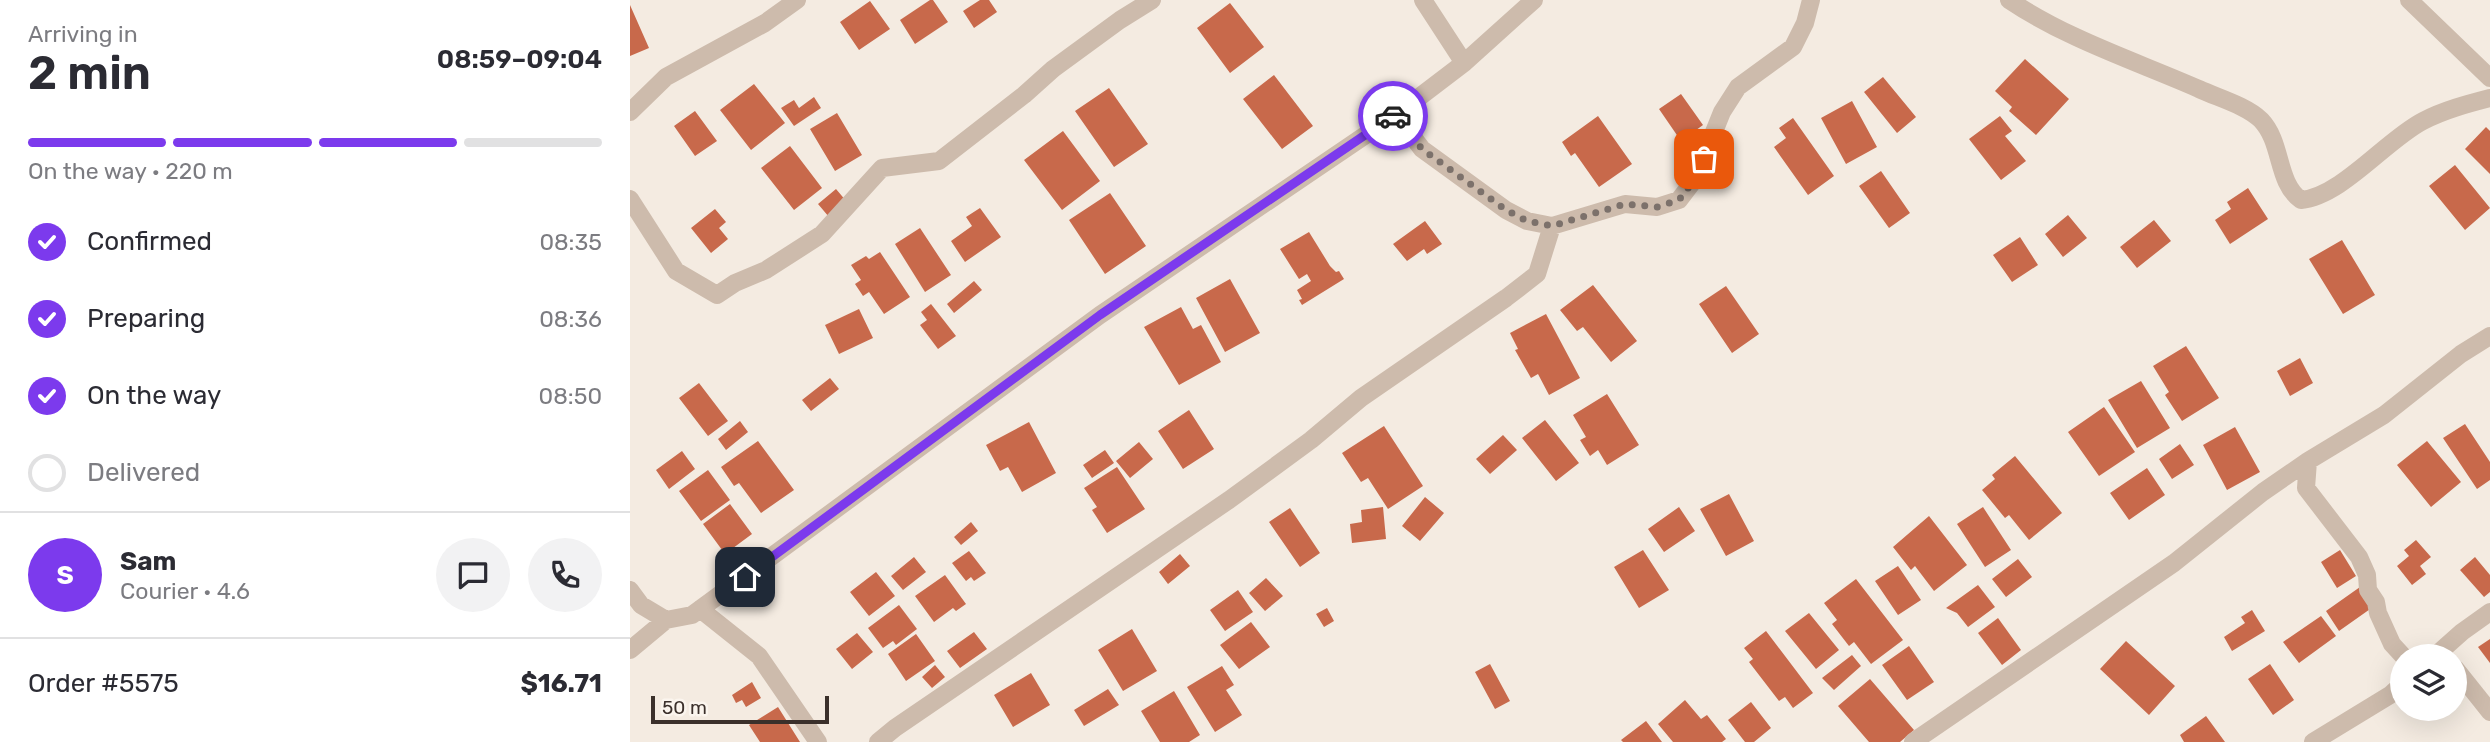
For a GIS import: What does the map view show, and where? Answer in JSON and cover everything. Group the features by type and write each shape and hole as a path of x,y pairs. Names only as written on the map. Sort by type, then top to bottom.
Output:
{"street":[{"path":"630,112 666,77 765,23 797,0"},
{"path":"630,199 676,271 717,295 766,270 822,234 882,168 939,161 1053,69 1152,0"},
{"path":"1423,0 1464,63"},
{"path":"630,650 666,620 692,615 1100,315 1401,111 1464,63 1534,0"},
{"path":"1401,111 1409,132 1422,149 1506,210 1527,221 1552,226 1625,204 1657,207 1679,200 1695,179 1722,112 1738,87 1793,47 1805,23 1811,0"},
{"path":"2009,0 2029,14 2095,46 2139,62 2238,106 2261,121 2278,150 2284,176 2292,193 2301,200 2314,199 2336,186 2422,121 2451,108 2490,97"},
{"path":"2409,0 2490,78"},
{"path":"878,742 1229,500 1311,440 1361,398 1506,298 1537,274 1552,226"},
{"path":"1913,742 2174,563 2263,492 2384,415 2461,354 2490,335"},
{"path":"2308,461 2306,488 2359,557 2392,644"},
{"path":"630,590 641,605 666,620"},
{"path":"700,609 759,656 818,742"},
{"path":"2451,644 2462,632 2490,612"},
{"path":"2467,683 2490,712"},
{"path":"2313,742 2390,695"}],"building":[{"path":"933,0 948,22 915,44 900,20"},
{"path":"980,0 989,0 997,12 974,28 963,11"},
{"path":"870,1 890,29 859,50 840,22"},
{"path":"1230,3 1264,47 1230,73 1197,28"},
{"path":"630,5 649,48 630,56"},
{"path":"2025,59 2069,99 2036,135 2009,111 2012,107 1995,91"},
{"path":"1274,75 1313,126 1282,149 1243,99"},
{"path":"1883,77 1916,117 1897,133 1864,92"},
{"path":"754,84 785,123 751,150 720,110"},
{"path":"1109,88 1148,144 1114,167 1075,111"},
{"path":"1681,94 1703,125 1681,141 1659,109"},
{"path":"814,97 821,108 794,126 781,108 794,100 799,108"},
{"path":"1852,101 1877,147 1846,164 1821,118"},
{"path":"695,111 717,141 695,156 674,126"},
{"path":"837,113 862,155 835,171 810,129"},
{"path":"1598,116 1632,164 1599,187 1575,153 1571,156 1562,142"},
{"path":"2000,116 2012,131 2005,136 2026,161 2001,180 1969,139"},
{"path":"1793,118 1834,176 1808,195 1774,147 1786,138 1779,128"},
{"path":"2486,127 2490,131 2490,174 2465,149"},
{"path":"1063,131 1100,181 1062,210 1024,160"},
{"path":"790,146 822,188 794,210 761,168"},
{"path":"2455,165 2490,208 2465,230 2429,186"},
{"path":"1881,171 1910,213 1889,228 1859,186"},
{"path":"2248,188 2268,219 2230,244 2215,220 2231,209 2227,202"},
{"path":"836,189 847,202 829,217 818,204"},
{"path":"1110,193 1146,246 1105,274 1069,220"},
{"path":"980,208 1001,237 965,262 951,241 972,226 966,217"},
{"path":"715,209 726,222 719,228 728,239 711,253 691,228"},
{"path":"2068,215 2087,238 2063,257 2045,234"},
{"path":"2154,220 2171,241 2137,268 2120,247"},
{"path":"1425,221 1442,244 1427,254 1424,249 1407,261 1393,244"},
{"path":"920,228 951,275 925,292 895,244"},
{"path":"1309,232 1330,266 1336,272 1339,271 1344,279 1302,305 1297,290 1311,281 1307,274 1299,279 1280,249"},
{"path":"2020,237 2038,265 2012,282 1993,255"},
{"path":"2342,240 2375,295 2343,314 2309,259"},
{"path":"880,252 910,297 884,314 869,292 863,296 855,284 861,280 851,265"},
{"path":"1230,279 1260,333 1225,352 1196,298"},
{"path":"974,281 982,290 954,313 947,304"},
{"path":"1593,285 1637,341 1611,362 1583,327 1577,331 1560,310"},
{"path":"1726,286 1759,334 1732,353 1699,304"},
{"path":"931,304 956,336 938,349 920,325 927,320 921,312"},
{"path":"1181,307 1193,329 1201,325 1221,362 1179,385 1144,327"},
{"path":"859,309 873,338 839,354 825,325"},
{"path":"1546,314 1580,378 1549,395 1538,374 1531,378 1515,350 1518,349 1510,333"},
{"path":"2186,346 2219,398 2182,421 2165,395 2169,392 2153,366"},
{"path":"2300,358 2313,383 2290,396 2277,371"},
{"path":"830,378 839,389 811,411 802,400"},
{"path":"2141,381 2170,428 2137,448 2108,400"},
{"path":"699,383 728,421 708,436 679,398"},
{"path":"1607,394 1639,445 1607,465 1598,450 1590,456 1580,440 1586,437 1573,415"},
{"path":"2104,407 2135,452 2099,476 2068,432"},
{"path":"1189,410 1214,449 1183,469 1158,431"},
{"path":"1545,420 1579,463 1556,481 1522,438"},
{"path":"740,421 748,432 726,450 718,439"},
{"path":"1029,422 1056,473 1022,492 1008,467 1000,471 986,445"},
{"path":"2465,424 2490,462 2490,480 2477,489 2443,438"},
{"path":"1384,426 1423,486 1388,509 1368,478 1361,482 1342,453"},
{"path":"2235,427 2260,472 2227,490 2203,445"},
{"path":"1503,435 1517,450 1490,474 1476,459"},
{"path":"758,441 794,490 761,513 739,483 734,486 721,467"},
{"path":"2427,441 2461,482 2431,507 2397,465"},
{"path":"1139,442 1153,459 1130,478 1116,461"},
{"path":"2180,444 2194,465 2172,479 2159,459"},
{"path":"1105,450 1114,463 1092,478 1083,465"},
{"path":"682,451 695,469 669,489 656,470"},
{"path":"2015,456 2062,513 2029,540 2009,515 2005,518 1982,490 1995,479 1992,475"},
{"path":"1117,467 1145,509 1107,533 1092,510 1097,507 1084,488"},
{"path":"2147,468 2165,495 2129,520 2110,493"},
{"path":"708,470 730,500 701,521 679,491"},
{"path":"1729,494 1754,541 1726,556 1700,509"},
{"path":"1425,497 1444,513 1420,541 1402,526"},
{"path":"730,504 752,534 725,554 703,524"},
{"path":"1383,507 1386,539 1352,543 1350,524 1362,522 1361,510"},
{"path":"1679,507 1695,531 1664,552 1648,529"},
{"path":"1983,507 2011,550 1985,567 1957,524"},
{"path":"1290,508 1320,553 1300,567 1269,522"},
{"path":"1929,516 1967,565 1934,591 1915,566 1911,570 1893,547"},
{"path":"971,522 978,531 961,545 954,537"},
{"path":"2416,540 2431,557 2420,566 2426,574 2412,585 2397,566 2409,556 2404,550"},
{"path":"1643,550 1669,590 1639,608 1614,567"},
{"path":"2340,550 2356,576 2337,588 2321,562"},
{"path":"969,551 986,573 974,581 971,577 966,581 952,563"},
{"path":"1180,554 1190,566 1168,584 1159,572"},
{"path":"914,557 926,572 903,590 891,576"},
{"path":"2475,557 2490,575 2490,592 2484,597 2460,570"},
{"path":"2018,559 2032,577 2006,597 1992,579"},
{"path":"1898,566 1921,600 1898,615 1875,581"},
{"path":"876,572 895,596 869,616 850,592"},
{"path":"945,575 966,604 956,611 953,608 934,622 915,596"},
{"path":"1266,578 1283,596 1265,611 1249,593"},
{"path":"1856,579 1903,640 1871,664 1854,642 1849,646 1832,624 1837,620 1824,603"},
{"path":"1978,585 1995,607 1968,627 1957,613 1946,608"},
{"path":"2360,587 2373,607 2339,631 2326,611"},
{"path":"1238,590 1253,612 1225,631 1210,610"},
{"path":"899,605 917,629 896,645 893,641 883,648 868,628"},
{"path":"1327,608 1334,621 1324,627 1316,614"},
{"path":"2252,610 2265,631 2232,651 2224,637 2245,623 2241,617"},
{"path":"1809,613 1839,650 1816,669 1785,631"},
{"path":"2321,616 2336,636 2299,663 2283,642"},
{"path":"1998,618 2021,650 2002,665 1978,633"},
{"path":"1251,622 1270,647 1239,669 1220,645"},
{"path":"1132,629 1157,671 1123,691 1098,650"},
{"path":"1766,631 1813,693 1793,708 1785,697 1779,701 1749,662 1753,659 1744,648"},
{"path":"974,632 987,649 960,668 947,651"},
{"path":"857,633 873,652 852,669 836,649"},
{"path":"916,634 935,661 906,681 888,654"},
{"path":"2490,639 2490,663 2478,647"},
{"path":"2126,641 2175,686 2149,715 2100,669"},
{"path":"1909,646 1934,682 1907,700 1882,665"},
{"path":"1852,655 1861,666 1834,690 1822,678"},
{"path":"1490,664 1510,701 1495,709 1475,672"},
{"path":"2270,664 2294,700 2273,715 2248,679"},
{"path":"935,665 945,677 932,688 922,677"},
{"path":"1222,666 1234,685 1226,690 1242,715 1215,732 1187,687"},
{"path":"1031,673 1050,705 1013,727 994,695"},
{"path":"1870,679 1914,730 1900,742 1869,742 1838,706"},
{"path":"752,682 761,698 746,707 742,700 736,703 732,695"},
{"path":"1108,689 1119,705 1084,726 1074,710"},
{"path":"1174,691 1200,735 1189,742 1160,742 1141,711"},
{"path":"1685,700 1701,719 1707,715 1726,739 1722,742 1673,742 1658,724"},
{"path":"1751,702 1771,728 1754,742 1745,742 1728,720"},
{"path":"778,707 800,742 760,742 749,725"},
{"path":"2206,716 2225,742 2184,742 2180,735"},
{"path":"1646,721 1662,742 1621,740"}],"way so far":[{"path":"1393,116 1401,111 1409,132 1422,149 1506,210 1527,221 1552,226 1625,204 1657,207 1679,200 1695,179 1704,159"}],"route":[{"path":"745,577 1100,315 1393,116"}]}
